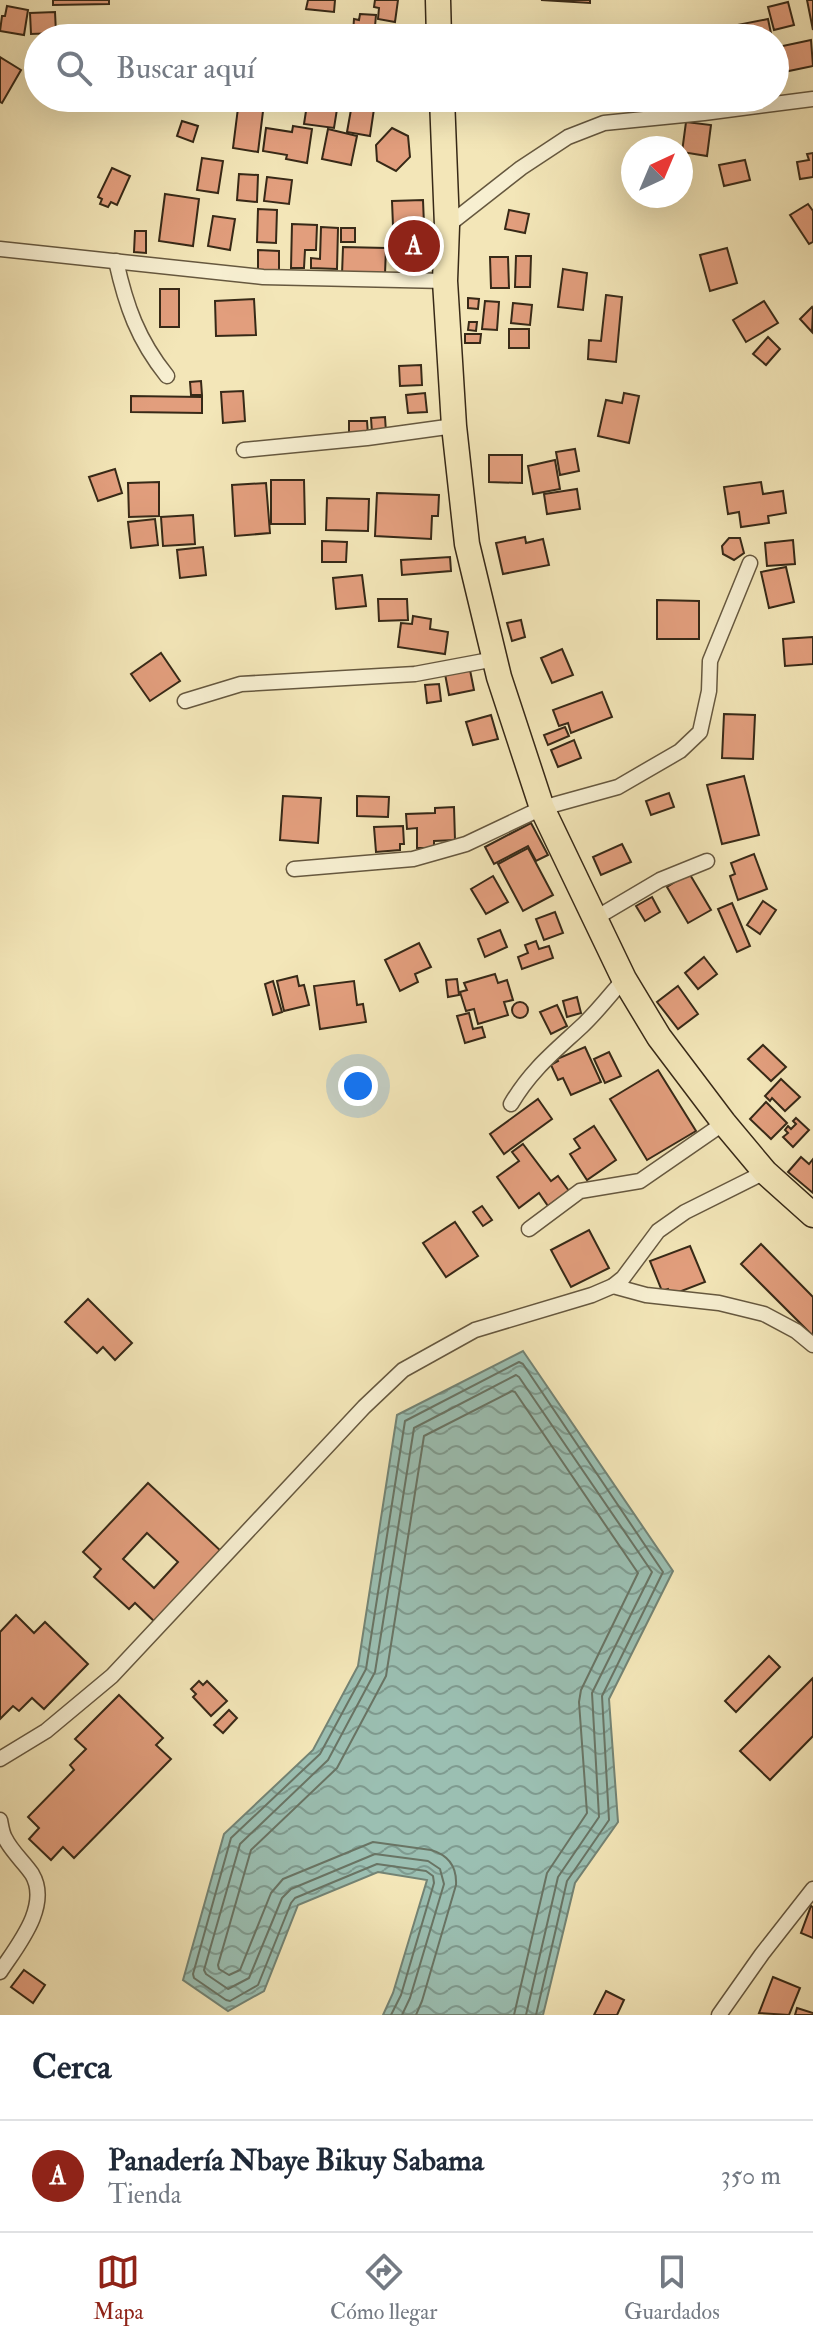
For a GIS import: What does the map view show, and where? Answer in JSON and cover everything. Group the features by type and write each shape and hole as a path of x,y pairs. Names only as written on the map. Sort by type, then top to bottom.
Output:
{"main road":[{"path":"438,0 439,24"},
{"path":"443,112 447,226 445,281 454,426 467,544 495,659 542,808 624,979 659,1037 765,1172 813,1215"}],"street":[{"path":"789,102 813,99"},
{"path":"447,226 521,168 568,137 604,123 712,112"},
{"path":"0,249 263,277 445,281"},
{"path":"116,261 133,322 148,353 167,376"},
{"path":"244,450 454,426"},
{"path":"294,869 413,859 466,844 542,808 618,787 680,751 700,732 709,691 710,661 750,563"},
{"path":"185,701 241,684 415,674 495,659"},
{"path":"594,919 660,880 707,861"},
{"path":"511,1104 524,1082 584,1024 624,979"},
{"path":"529,1229 580,1191 640,1181 724,1123"},
{"path":"0,1767 0,1759 46,1731 112,1676 364,1407 403,1370 475,1330 613,1286 623,1278 658,1231 685,1212 765,1172"},
{"path":"613,1286 646,1295 719,1303 764,1314 796,1331 813,1345"},
{"path":"0,1820 4,1838 34,1876 38,1890 37,1907 0,1972"},
{"path":"719,2015 813,1889"}],"water":[{"path":"523,1351 673,1571 609,1699 618,1822 575,1883 543,2015 383,2015 393,1993 427,1880 378,1872 298,1905 264,1991 228,2011 183,1980 224,1834 313,1750 358,1666 397,1415"}],"building":[{"path":"53,0 109,0 109,4 53,5"},
{"path":"308,0 335,0 334,12 306,9"},
{"path":"375,0 398,0 395,22 378,19 379,8 374,7"},
{"path":"541,0 590,0 590,3"},
{"path":"807,0 813,0 813,30"},
{"path":"788,2 794,25 772,24 768,7"},
{"path":"7,6 28,10 24,35 0,31 2,16 5,16"},
{"path":"55,12 56,24 31,24 30,13"},
{"path":"360,14 376,15 375,24 354,24 354,19 359,20"},
{"path":"768,19 769,24 743,24"},
{"path":"811,40 813,66 789,71 789,45"},
{"path":"0,57 21,70 2,103 0,102"},
{"path":"238,112 263,112 258,152 233,148"},
{"path":"306,112 337,112 334,128 304,124"},
{"path":"351,112 374,112 370,136 347,132"},
{"path":"182,121 198,126 193,142 177,136"},
{"path":"686,122 711,125 707,156 693,154 693,136 684,136"},
{"path":"293,126 312,129 307,163 286,159 287,155 263,151 266,128 292,132"},
{"path":"392,128 408,136 410,157 396,171 377,161 376,145"},
{"path":"328,129 357,136 351,165 322,159"},
{"path":"813,153 813,177 800,179 797,162 809,160 807,154"},
{"path":"202,158 223,161 218,193 197,190"},
{"path":"745,160 750,180 724,186 719,165"},
{"path":"112,168 130,176 117,205 111,202 108,207 100,204 102,199 98,197"},
{"path":"239,174 258,175 257,202 237,200"},
{"path":"267,177 292,180 289,204 264,201"},
{"path":"165,194 199,199 193,246 159,241"},
{"path":"423,200 424,225 393,226 392,201"},
{"path":"808,204 813,211 813,242 809,244 790,215"},
{"path":"258,209 277,210 276,243 257,242"},
{"path":"509,210 529,214 525,233 505,229"},
{"path":"213,216 235,219 230,250 208,246"},
{"path":"292,224 317,225 316,250 305,250 304,268 291,268"},
{"path":"321,227 338,228 337,269 311,268 311,258 320,259"},
{"path":"341,228 355,228 355,242 341,242"},
{"path":"135,231 146,231 146,253 134,252"},
{"path":"417,241 419,268 398,270 396,243"},
{"path":"343,247 386,248 385,274 342,275"},
{"path":"727,248 737,283 710,291 700,255"},
{"path":"258,250 279,251 279,271 258,270"},
{"path":"516,256 531,256 530,287 515,287"},
{"path":"490,257 508,257 509,288 491,288"},
{"path":"563,269 587,273 583,310 558,307"},
{"path":"160,289 179,289 179,327 160,327"},
{"path":"606,295 622,297 616,362 588,359 589,340 601,341"},
{"path":"468,298 479,299 478,309 468,308"},
{"path":"254,299 256,335 216,336 215,301"},
{"path":"485,301 499,302 497,330 482,329"},
{"path":"764,301 778,323 746,342 733,320"},
{"path":"513,303 532,305 530,325 511,323"},
{"path":"813,309 812,332 800,319"},
{"path":"469,322 477,322 476,331 468,330"},
{"path":"509,329 529,329 529,348 509,348"},
{"path":"465,334 481,334 480,343 465,343"},
{"path":"768,337 780,349 766,365 753,354"},
{"path":"421,365 422,385 400,386 399,366"},
{"path":"201,381 202,395 191,395 190,382"},
{"path":"243,391 245,421 223,423 221,392"},
{"path":"425,393 427,412 408,413 406,395"},
{"path":"624,393 639,396 629,443 598,436 606,400 622,403"},
{"path":"131,396 202,397 202,413 131,412"},
{"path":"385,417 386,432 372,433 371,418"},
{"path":"349,421 367,421 368,435 349,435"},
{"path":"575,449 579,471 560,475 556,452"},
{"path":"489,455 522,455 522,483 489,482"},
{"path":"555,460 560,489 533,494 528,466"},
{"path":"115,469 122,493 98,501 89,477"},
{"path":"271,480 304,480 305,524 271,524"},
{"path":"159,482 159,516 129,517 128,483"},
{"path":"761,482 763,494 783,491 786,513 768,516 769,523 741,527 739,512 728,514 724,487"},
{"path":"266,483 270,533 235,536 232,485"},
{"path":"577,489 580,509 547,514 544,494"},
{"path":"377,493 439,495 438,516 432,516 431,539 375,536"},
{"path":"327,498 369,499 368,531 326,530"},
{"path":"193,515 195,544 163,546 161,517"},
{"path":"155,519 158,545 131,548 128,522"},
{"path":"525,537 526,543 543,539 549,565 503,574 496,543"},
{"path":"729,538 740,538 744,553 734,560 723,554 722,546"},
{"path":"793,540 795,564 767,566 765,543"},
{"path":"322,541 347,542 346,562 322,562"},
{"path":"203,547 206,575 180,578 177,550"},
{"path":"450,557 451,571 402,575 401,560"},
{"path":"786,567 794,602 769,608 761,572"},
{"path":"362,575 366,606 336,609 333,578"},
{"path":"378,599 407,599 408,620 379,621"},
{"path":"657,600 699,601 699,639 657,639"},
{"path":"413,616 431,619 430,629 448,632 445,654 398,647 401,623 412,624"},
{"path":"521,620 525,637 512,641 507,623"},
{"path":"813,637 813,664 785,666 783,639"},
{"path":"562,649 573,675 552,683 541,658"},
{"path":"161,653 180,681 150,701 131,674"},
{"path":"470,670 474,690 449,695 445,674"},
{"path":"439,684 441,701 427,703 425,685"},
{"path":"602,692 612,717 571,733 568,723 559,726 553,710"},
{"path":"724,714 755,715 753,759 722,758"},
{"path":"491,715 498,739 473,745 466,722"},
{"path":"565,727 569,736 548,745 544,735"},
{"path":"574,740 581,758 558,767 551,750"},
{"path":"744,776 759,835 722,844 707,785"},
{"path":"669,793 674,807 651,815 646,801"},
{"path":"283,796 321,798 318,843 280,840"},
{"path":"357,796 389,797 388,817 357,816"},
{"path":"454,807 455,840 434,841 434,848 417,848 417,828 407,829 406,814 435,813 435,808"},
{"path":"531,823 548,855 536,861 528,846 494,864 485,847"},
{"path":"403,826 404,844 400,844 400,850 376,852 374,827"},
{"path":"622,844 631,862 601,875 593,857"},
{"path":"528,848 553,895 523,911 498,864"},
{"path":"754,854 767,889 738,900 730,876 735,874 731,863"},
{"path":"689,873 711,910 688,923 667,887"},
{"path":"493,876 508,902 486,914 471,889"},
{"path":"652,897 660,912 645,921 636,906"},
{"path":"763,901 776,910 760,934 747,925"},
{"path":"732,903 750,946 737,952 718,909"},
{"path":"555,912 563,933 544,940 536,919"},
{"path":"500,930 507,947 485,957 478,939"},
{"path":"536,941 539,949 549,946 553,958 522,969 518,957 528,953 525,945"},
{"path":"419,943 431,967 415,974 418,982 400,991 385,960"},
{"path":"704,957 717,974 698,989 685,973"},
{"path":"495,974 498,983 507,980 513,1000 504,1002 508,1015 478,1024 474,1009 466,1011 460,992 467,990 464,983"},
{"path":"297,976 299,986 304,985 309,1005 284,1011 277,981"},
{"path":"457,979 459,995 448,997 446,980"},
{"path":"273,981 282,1012 273,1015 265,984"},
{"path":"354,981 357,1005 363,1004 366,1022 320,1029 314,986"},
{"path":"678,986 698,1014 678,1029 657,1002"},
{"path":"577,997 581,1013 567,1017 563,1001"},
{"path":"520,1002 528,1010 520,1018 512,1010"},
{"path":"557,1005 567,1026 551,1034 540,1012"},
{"path":"469,1013 473,1029 482,1027 485,1037 465,1043 457,1016"},
{"path":"763,1045 786,1067 771,1081 748,1059"},
{"path":"585,1047 601,1082 571,1095 563,1078 558,1080 551,1065 557,1059"},
{"path":"609,1052 621,1076 605,1083 594,1059"},
{"path":"658,1070 696,1131 647,1160 610,1099"},
{"path":"781,1079 800,1097 785,1111 772,1098 770,1101 765,1096"},
{"path":"538,1099 552,1119 504,1154 490,1134"},
{"path":"766,1102 787,1123 771,1139 750,1119"},
{"path":"796,1118 809,1130 793,1147 783,1137 788,1133 785,1130 788,1126 791,1129 796,1124 793,1121"},
{"path":"594,1126 616,1160 587,1180 570,1154 580,1148 574,1139"},
{"path":"523,1144 551,1181 558,1176 569,1191 548,1206 539,1193 519,1208 497,1177 519,1161 512,1152"},
{"path":"801,1157 809,1164 813,1159 813,1193 788,1172"},
{"path":"482,1206 492,1220 483,1226 473,1212"},
{"path":"455,1222 478,1256 446,1277 423,1243"},
{"path":"589,1230 609,1268 571,1287 551,1250"},
{"path":"761,1244 813,1297 813,1336 741,1264"},
{"path":"690,1246 705,1282 671,1295 668,1289 662,1291 650,1261"},
{"path":"88,1299 132,1343 115,1360 103,1347 97,1353 65,1322"},
{"path":"148,1483 223,1553 157,1624 135,1603 129,1609 94,1577 101,1569 83,1552","holes":["147,1533 178,1562 154,1588 123,1559"]},
{"path":"16,1615 34,1633 45,1622 88,1664 44,1709 32,1698 19,1711 13,1706 0,1719 0,1632"},
{"path":"769,1656 780,1667 736,1712 725,1701"},
{"path":"813,1678 813,1736 770,1780 740,1751"},
{"path":"199,1681 203,1685 207,1681 227,1701 211,1716 193,1697 196,1694 191,1689"},
{"path":"119,1695 163,1738 156,1745 171,1759 74,1858 63,1847 51,1860 29,1839 39,1828 28,1817 74,1770 70,1765 86,1749 75,1739"},
{"path":"229,1710 237,1718 223,1733 214,1725"},
{"path":"813,1907 813,1938 801,1933"},
{"path":"24,1970 45,1985 33,2003 11,1987"},
{"path":"773,1977 800,1988 789,2015 759,2013"},
{"path":"606,1991 624,2000 617,2015 594,2015"},
{"path":"797,2008 813,2013 813,2015 795,2015"}],"place":[{"name":"Panadería Nbaye Bikuy Sabama","path":"414,246"}]}
